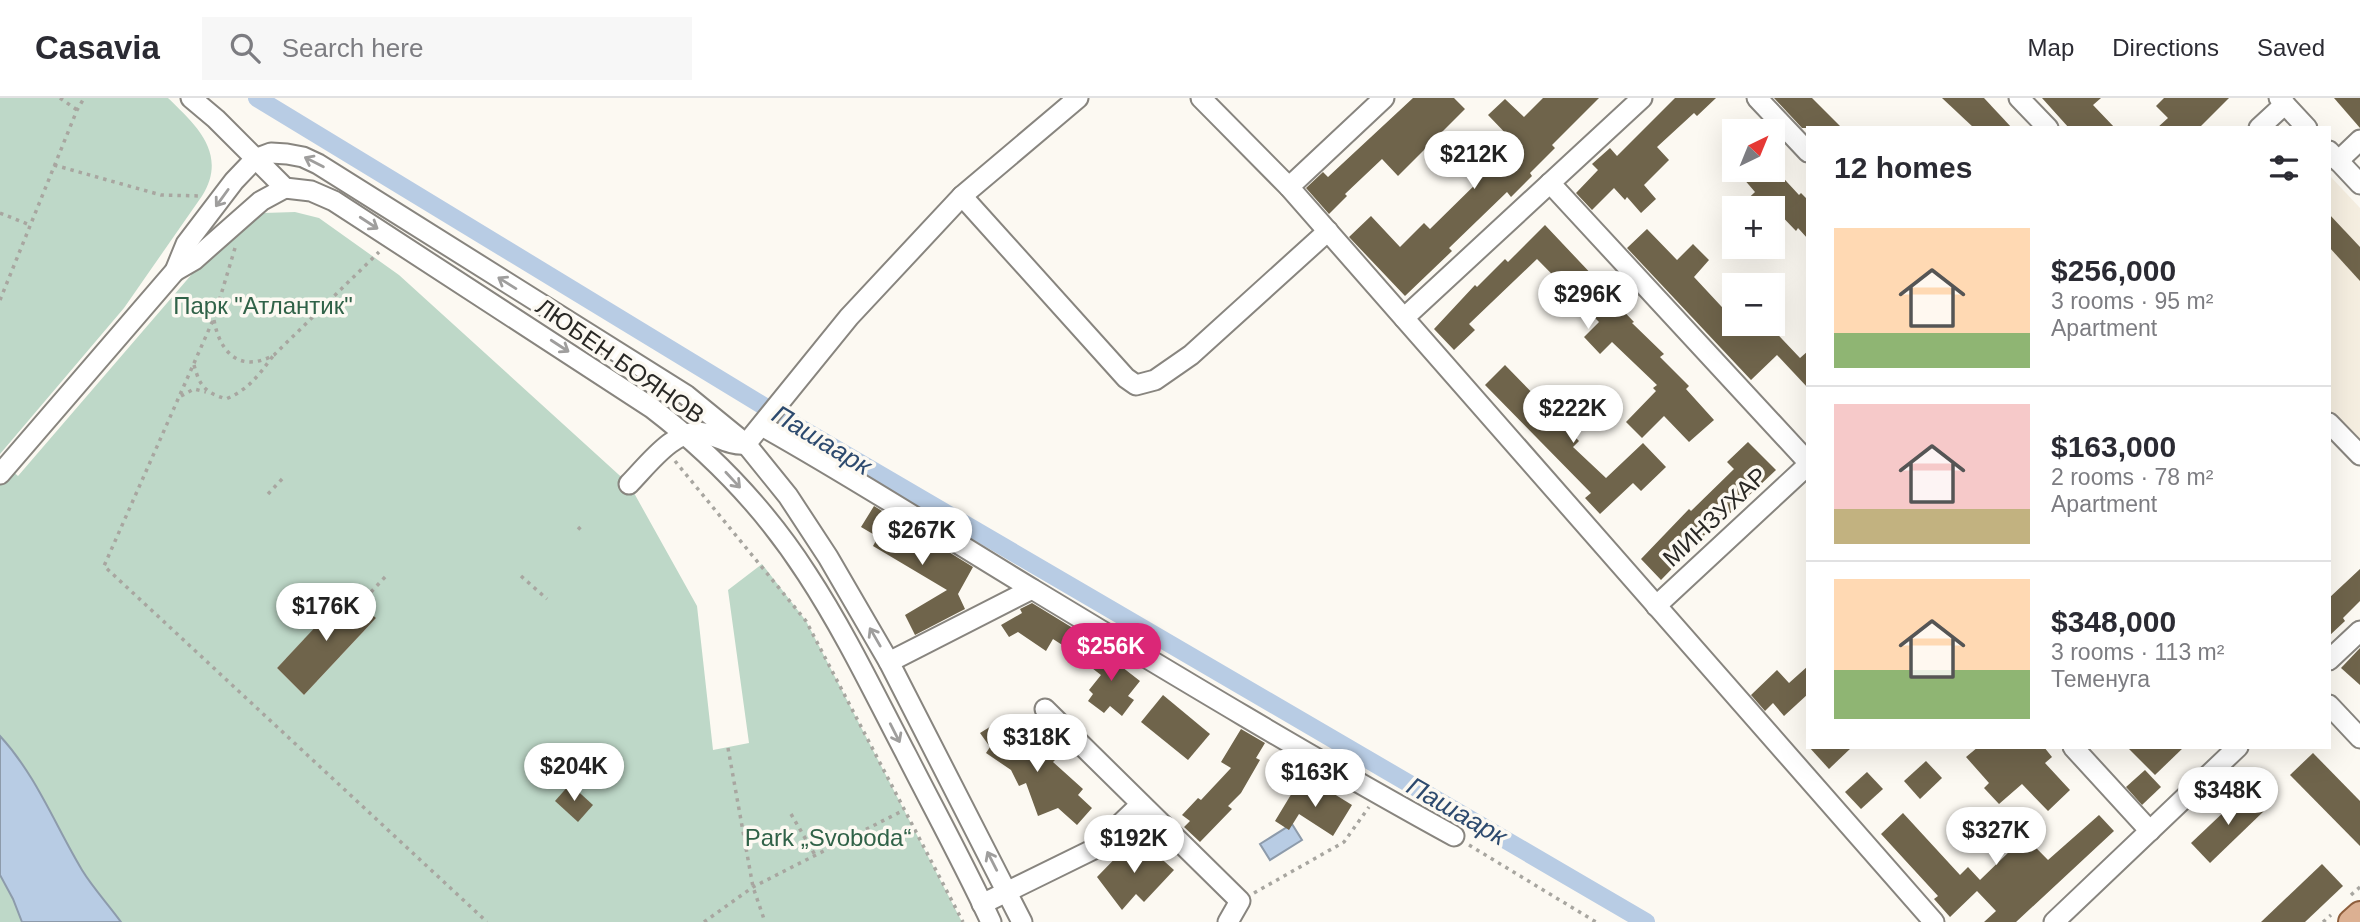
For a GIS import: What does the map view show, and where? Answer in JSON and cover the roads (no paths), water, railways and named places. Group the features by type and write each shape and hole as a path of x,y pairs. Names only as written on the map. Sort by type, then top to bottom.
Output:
{"main road":[{"path":"2351,922 2360,914"}],"street":[{"path":"175,271 194,260 261,201 285,188 263,156 191,98"},
{"path":"629,484 684,433 702,433 740,445 746,444 849,317 962,196 1078,98"},
{"path":"1201,98 1289,187 1934,922"},
{"path":"1289,187 1384,98"},
{"path":"1404,318 1642,98"},
{"path":"1756,98 1806,150"},
{"path":"2020,98 2046,126"},
{"path":"2261,126 2282,101 2305,126"},
{"path":"2360,140 2334,156 2360,184"},
{"path":"0,474 175,271 186,244 234,181 263,156"},
{"name":"ЛЮБЕН БОЯНОВ","path":"263,156 303,157 318,164 685,395 746,444 788,496 816,538 889,662 1022,922"},
{"path":"1550,183 1806,461"},
{"name":"ЛЮБЕН БОЯНОВ","path":"285,188 311,191 334,201 590,366 684,433 746,494 807,574 867,678 986,913"},
{"path":"962,196 1136,385 1155,380 1191,355 1328,231"},
{"path":"764,424 1032,589 1378,794 1454,836"},
{"path":"2331,424 2360,455"},
{"name":"МИНЗУХАР","path":"1656,606 1806,465"},
{"path":"889,662 1032,589"},
{"path":"2331,658 2360,631"},
{"path":"2331,707 2360,738"},
{"path":"1045,709 1240,901 1228,922"},
{"path":"2075,749 2150,831"},
{"path":"2054,922 2236,749"},
{"path":"986,913 1007,891 1094,849 1141,804"}],"water":[{"path":"0,736 35,784 86,877 121,922 22,922 0,875"},
{"path":"1292,824 1302,840 1270,860 1260,844"}],"waterway":[{"name":"Пашаарк","path":"257,98 795,425 1646,922"}],"park label":[{"name":"Парк \"Атлантик\"","path":"263,306"},
{"name":"Park „Svoboda“","path":"828,838"}]}
